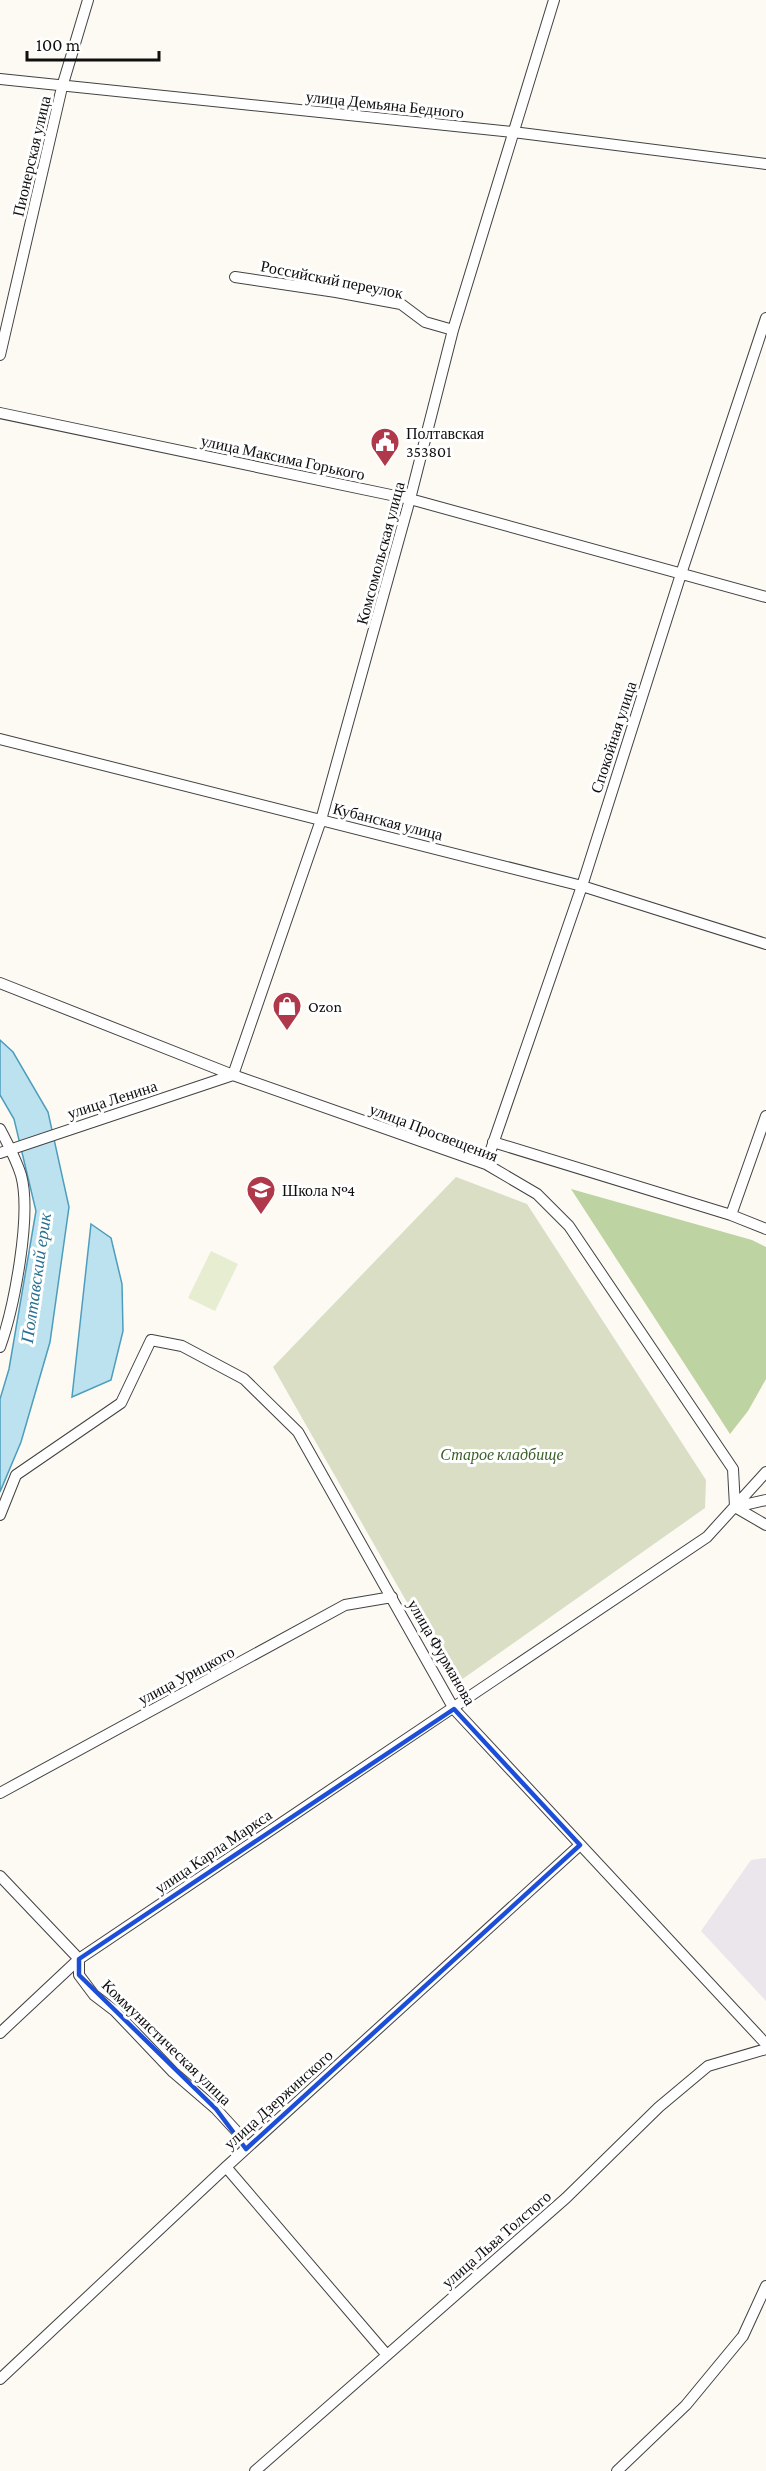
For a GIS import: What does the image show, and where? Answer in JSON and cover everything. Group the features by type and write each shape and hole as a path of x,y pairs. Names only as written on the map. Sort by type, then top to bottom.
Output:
{"street":[{"name":"Пионерская улица","path":"0,355 62,87 88,0"},
{"name":"Комсомольская улица","path":"233,1076 321,820 411,499 453,330 554,0"},
{"name":"улица Демьяна Бедного","path":"0,79 513,132 766,164"},
{"name":"Российский переулок","path":"235,277 401,304 425,322 453,330"},
{"name":"Спокойная улица","path":"486,1164 582,886 681,574 766,318"},
{"name":"улица Максима Горького","path":"0,413 411,499 766,597"},
{"name":"Кубанская улица","path":"0,739 582,886 766,944"},
{"name":"улица Просвещения","path":"0,983 233,1076 486,1164 537,1194 569,1226 732,1469 735,1507"},
{"name":"улица Ленина","path":"0,1153 233,1076"},
{"path":"731,1215 766,1116"},
{"path":"0,1129 11,1149 21,1177 24,1235 6,1332 0,1347"},
{"name":"улица Просвещения","path":"493,1142 731,1215 766,1229"},
{"name":"улица Фурманова","path":"0,1515 16,1475 121,1403 151,1340 182,1346 244,1379 298,1432 454,1709 766,2044"},
{"name":"улица Карла Маркса","path":"0,2033 79,1959 454,1709 707,1536 766,1472"},
{"path":"735,1507 766,1500"},
{"path":"735,1507 766,1525"},
{"name":"улица Урицкого","path":"0,1793 345,1605 392,1597"},
{"name":"улица Дзержинского","path":"0,2379 226,2167 580,1845"},
{"name":"Коммунистическая улица","path":"0,1876 79,1959 79,1975 94,1995 115,2011 173,2072 189,2083 216,2109 239,2134 246,2149"},
{"name":"улица Льва Толстого","path":"255,2471 566,2198 659,2107 708,2066 766,2049"},
{"path":"226,2167 386,2354"},
{"path":"617,2471 686,2404 743,2336 766,2286"}],"highlighted area":[{"path":"454,1709 580,1845 246,2149 216,2109 79,1975 79,1959"}],"shaded area":[{"path":"766,1858 766,2001 701,1931 751,1860"}],"green space":[{"name":"Старое кладбище","path":"456,1177 527,1204 706,1480 705,1508 454,1685 273,1367"},
{"path":"571,1189 752,1240 766,1247 766,1379 748,1411 730,1434"},
{"path":"211,1251 238,1264 215,1311 188,1298"}],"water":[{"name":"Полтавский ерик","path":"0,1040 13,1052 48,1112 69,1207 50,1342 21,1442 0,1492 0,1399 9,1369 36,1211 14,1119 0,1095"},
{"path":"91,1224 111,1238 122,1284 123,1331 111,1380 72,1397"}],"place":[{"name":"Полтавская 353801","path":"385,468"},
{"name":"Ozon","path":"287,1032"},
{"name":"Школа №4","path":"261,1216"}]}
